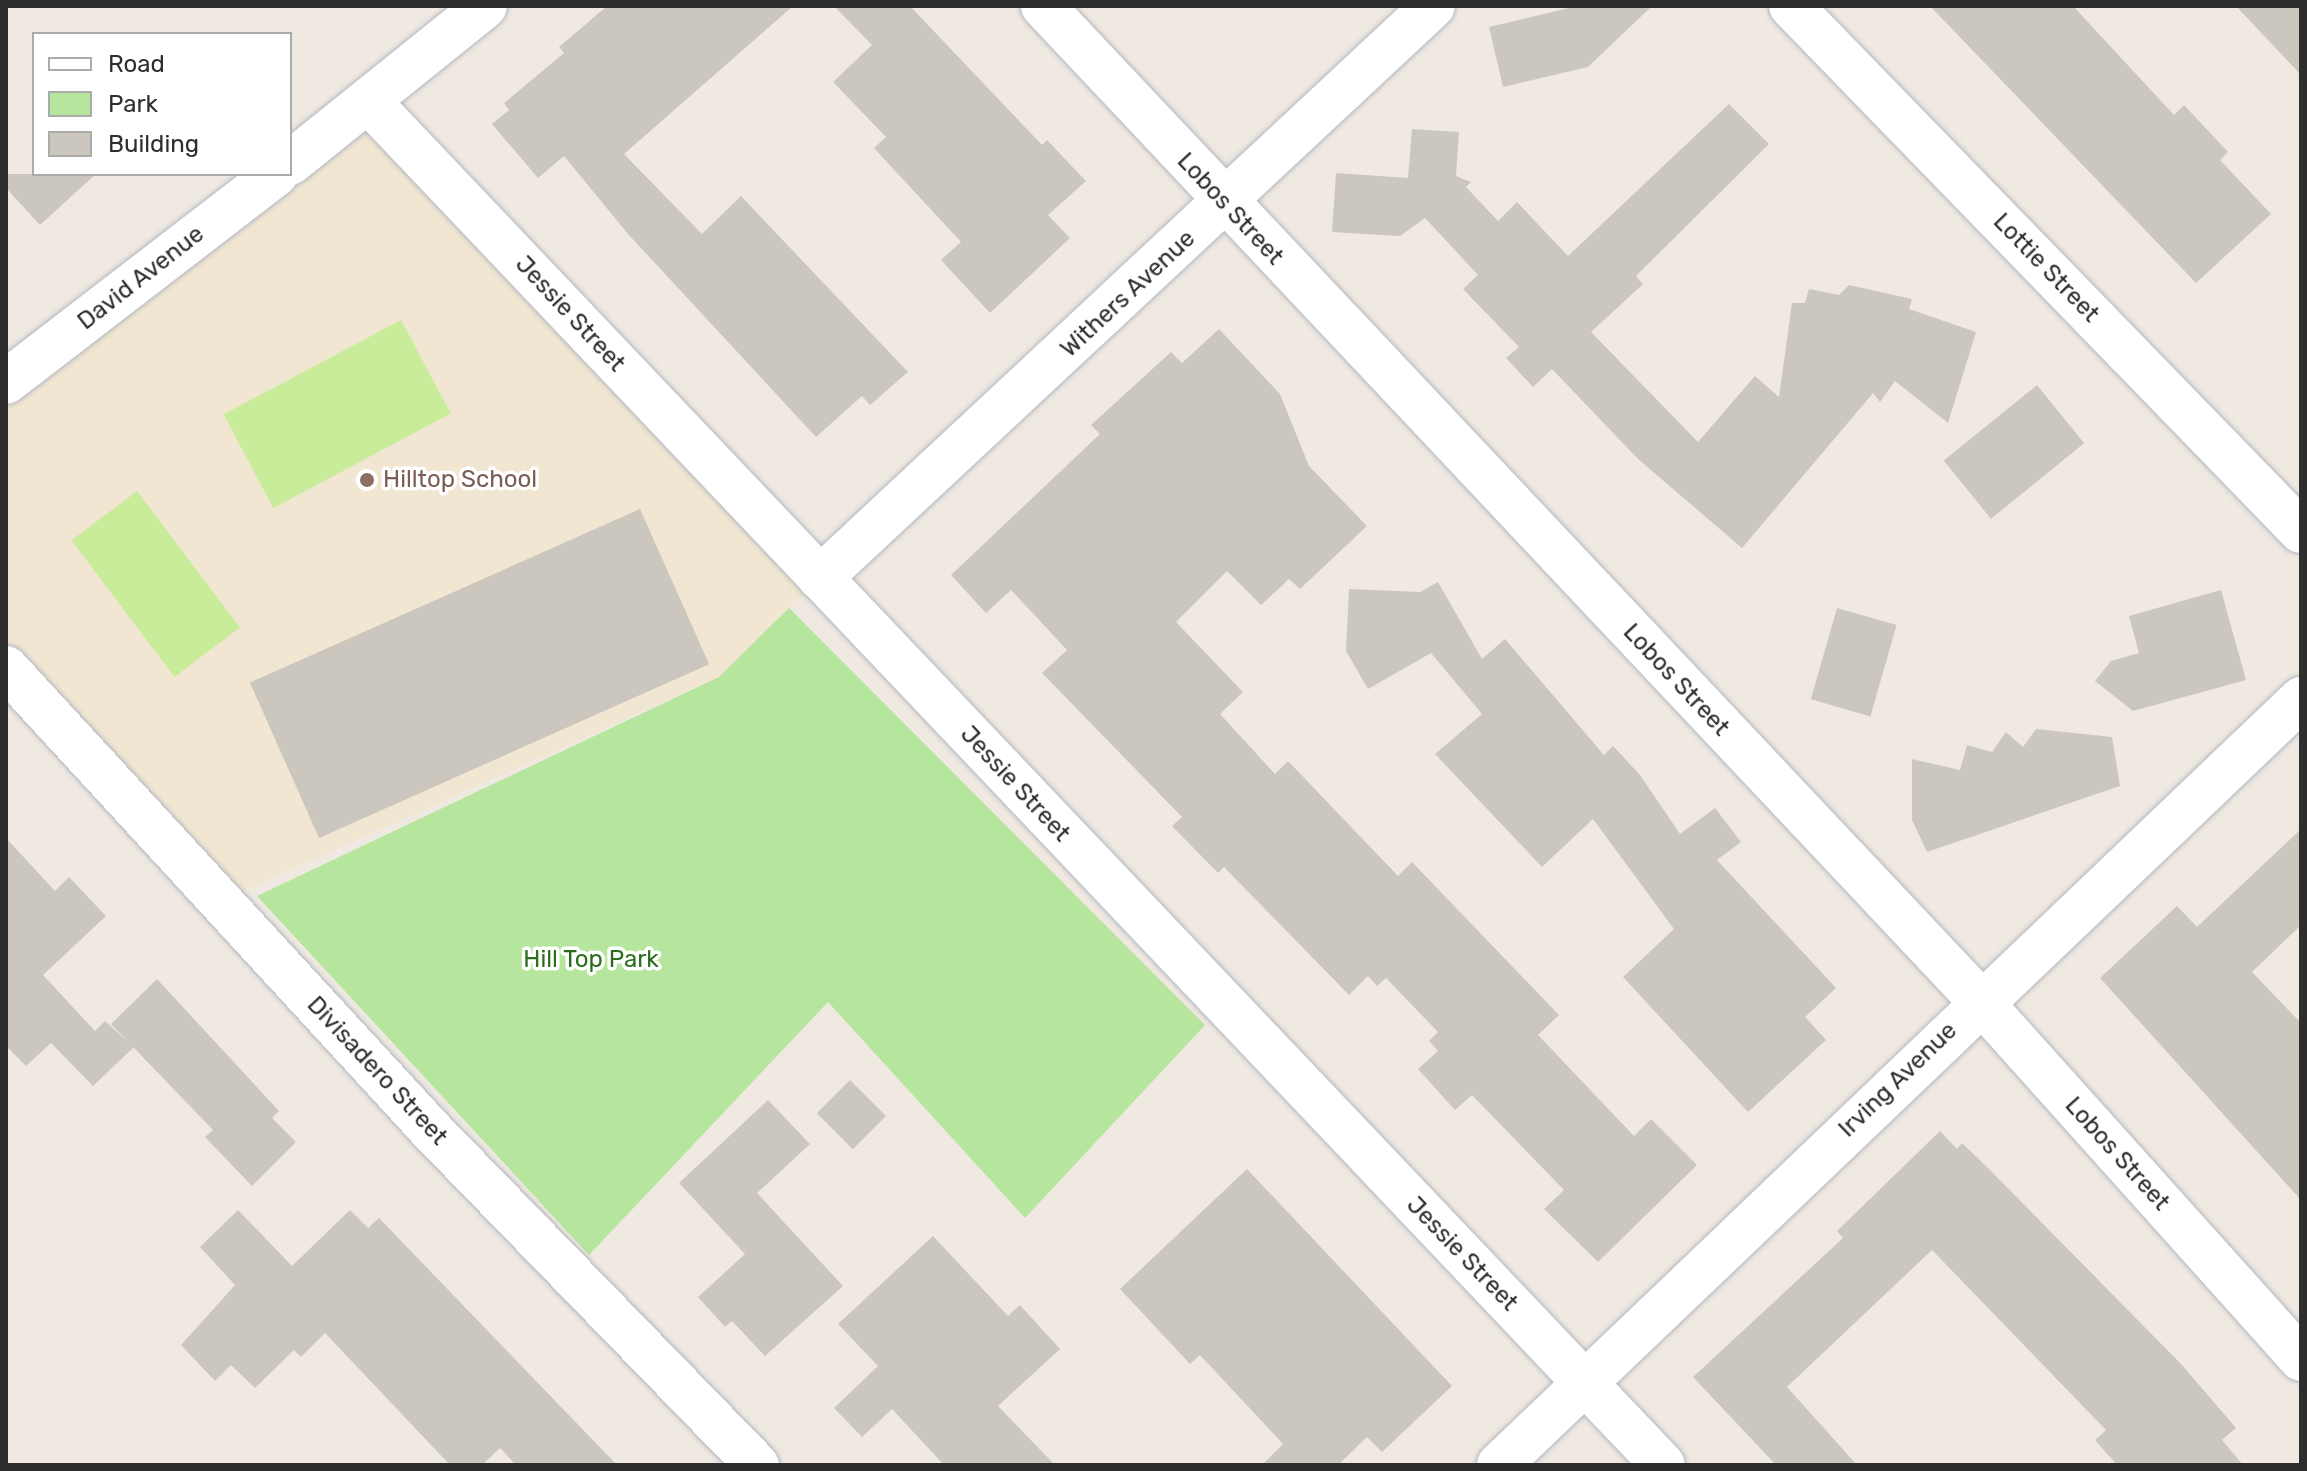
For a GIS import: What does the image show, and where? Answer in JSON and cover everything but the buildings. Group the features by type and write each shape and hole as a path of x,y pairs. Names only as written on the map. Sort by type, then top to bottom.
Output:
{"street":[{"path":"292,161 485,6"},
{"name":"Lobos Street","path":"1043,6 1225,204 1980,1001 2301,1359"},
{"name":"Withers Avenue","path":"820,578 1225,204 1433,6"},
{"name":"Lottie Street","path":"1791,6 2301,531"},
{"name":"Jessie Street","path":"369,102 1663,1465"},
{"name":"David Avenue","path":"6,382 273,176"},
{"name":"Divisadero Street","path":"6,668 430,1129 757,1465"},
{"name":"Irving Avenue","path":"1499,1465 1980,1001 2301,699"}],"shaded area":[{"name":"Hilltop School","path":"369,102 820,578 719,677 219,902 6,668 6,382 273,176 292,176 292,161"}],"green space":[{"path":"401,320 451,414 273,508 224,414"},
{"path":"137,491 240,628 174,677 72,540"},
{"name":"Hill Top Park","path":"789,608 1205,1025 1025,1218 828,1002 589,1255 257,896 719,677"}],"place":[{"name":"Hilltop School","path":"367,480"}]}
